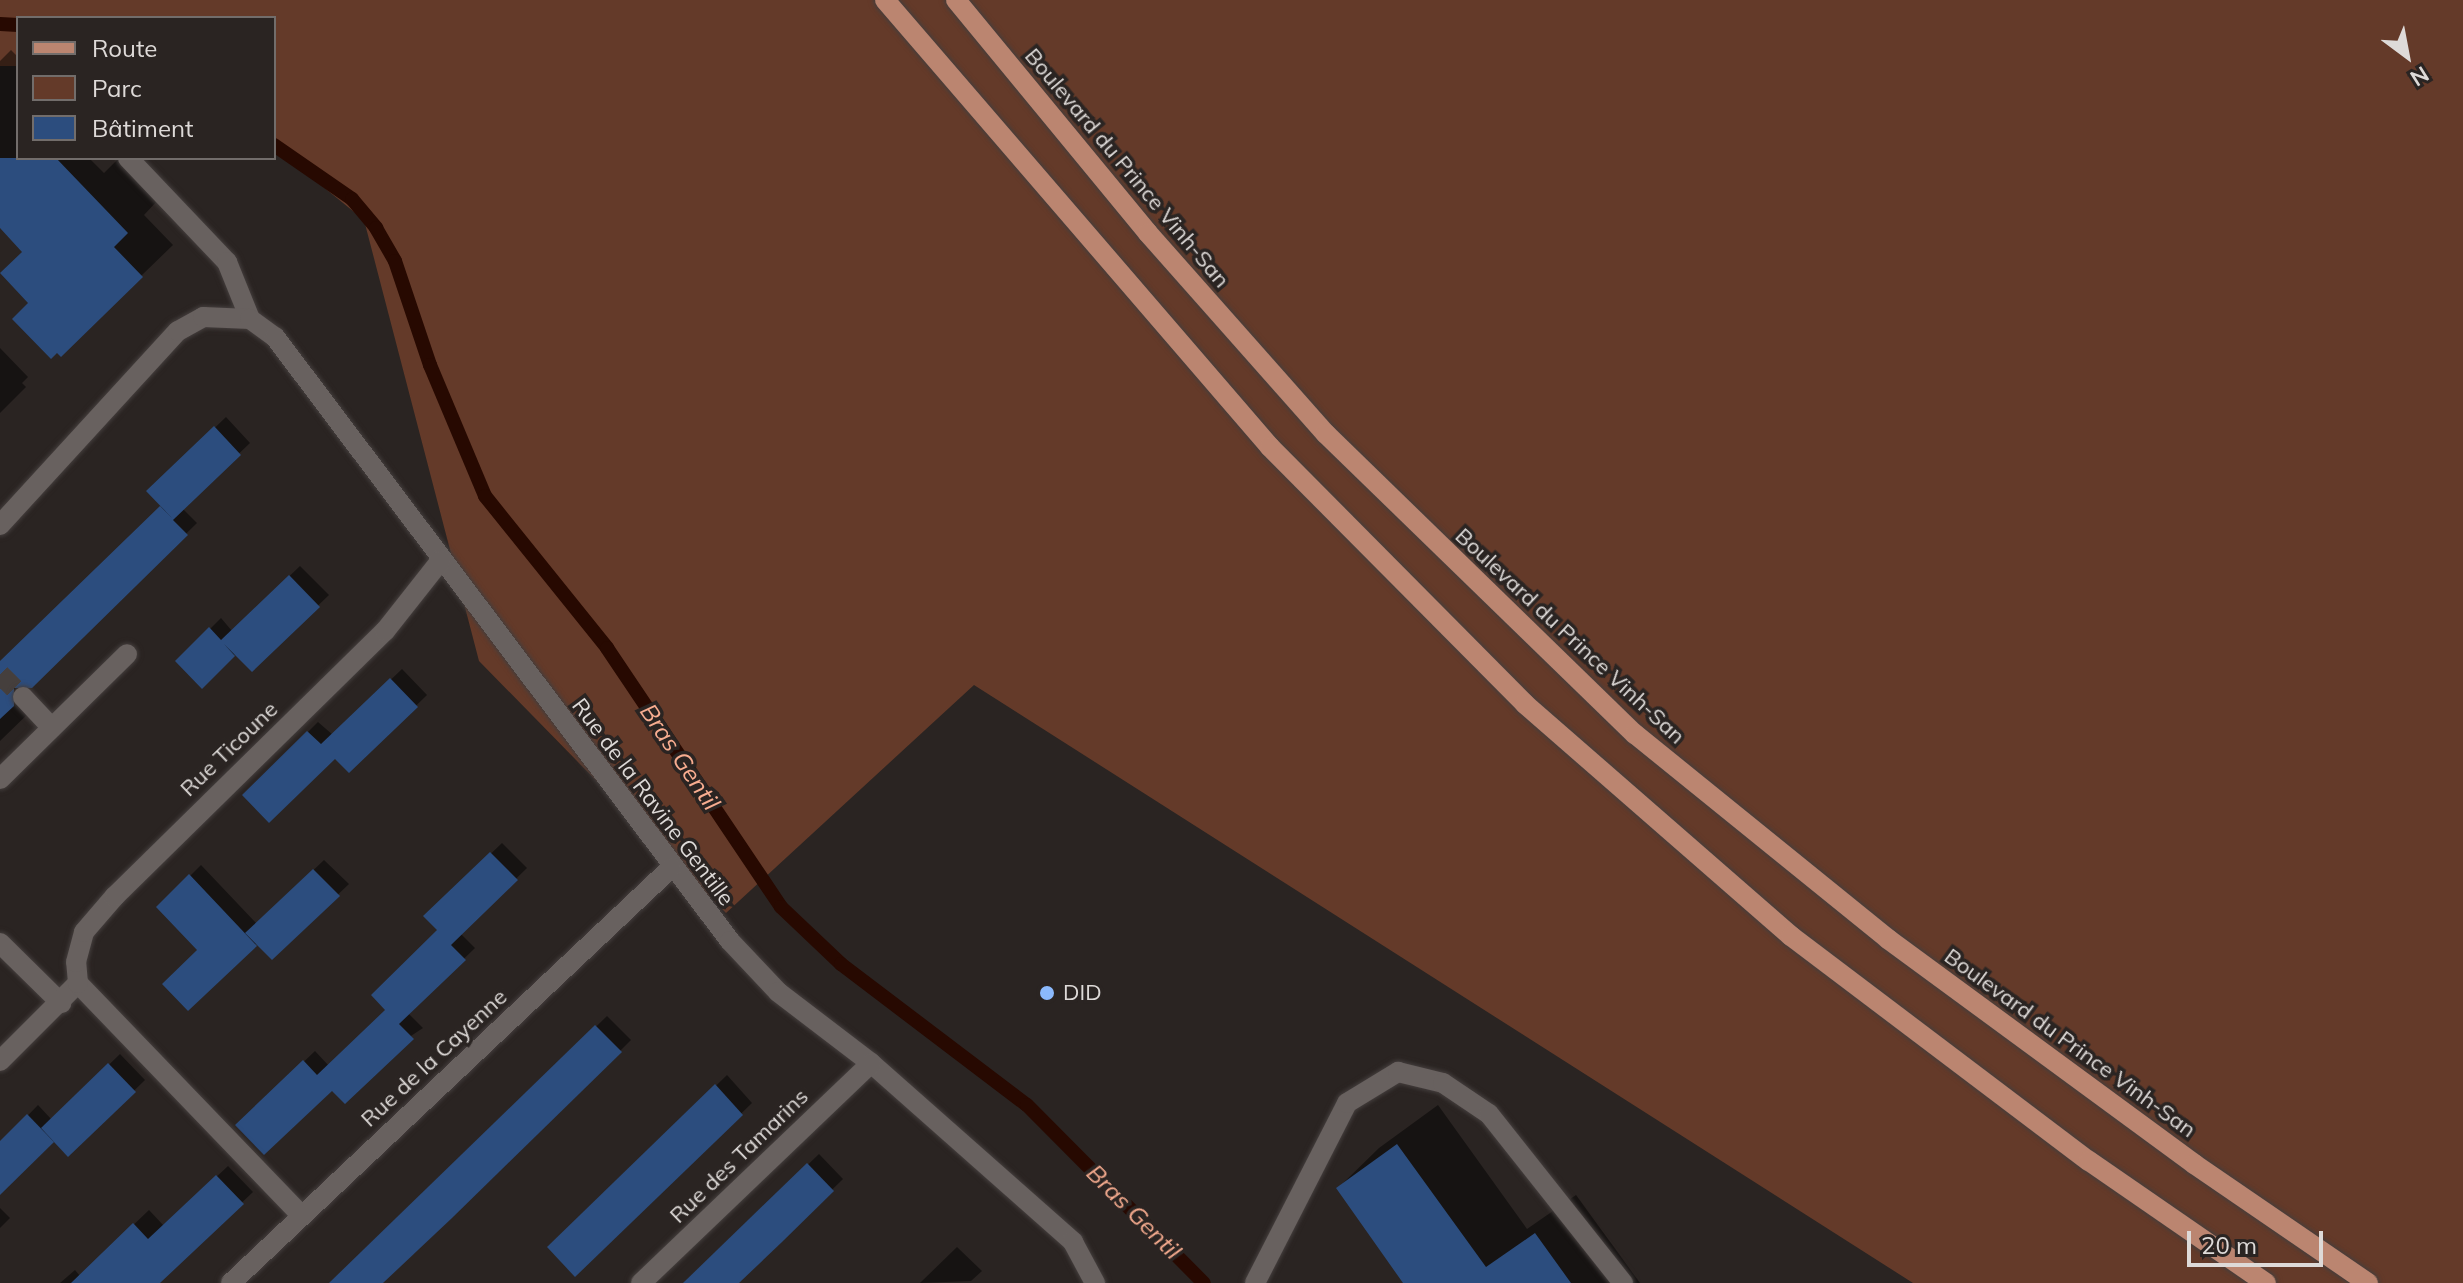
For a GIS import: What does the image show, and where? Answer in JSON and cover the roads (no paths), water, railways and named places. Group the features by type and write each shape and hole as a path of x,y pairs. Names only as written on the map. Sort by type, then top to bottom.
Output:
{"main road":[{"path":"885,0 1270,447 1525,704 1675,839 1838,972 2089,1161 2266,1283"},
{"name":"Boulevard du Prince Vinh-San","path":"956,0 1148,233 1326,434 1635,734 1888,939 2194,1164 2368,1283"}],"street":[{"path":"0,525 178,331 203,317 250,319 227,262 130,160"},
{"name":"Rue de la Ravine Gentille","path":"250,319 275,337 671,868 778,992 871,1063 1073,1242 1095,1283"},
{"name":"Rue Ticoune","path":"78,983 76,962 84,932 385,631 441,560"},
{"path":"0,779 127,654"},
{"path":"23,697 52,728"},
{"name":"Rue de la Cayenne","path":"231,1283 671,868"},
{"path":"0,943 61,1003"},
{"path":"0,1061 78,983 302,1216"},
{"name":"Rue des Tamarins","path":"641,1283 871,1063"},
{"path":"1257,1280 1347,1103 1398,1072 1443,1083 1489,1114 1623,1283"}],"waterway":[{"name":"Bras Gentil","path":"0,24 16,25"},
{"name":"Bras Gentil","path":"276,146 352,199 376,228 395,261 430,365 485,496 607,648 781,907 841,964 1027,1105 1204,1283"}],"tunnel":[{"path":"0,674 23,697"}],"place":[{"name":"DID","path":"1047,993"}]}
